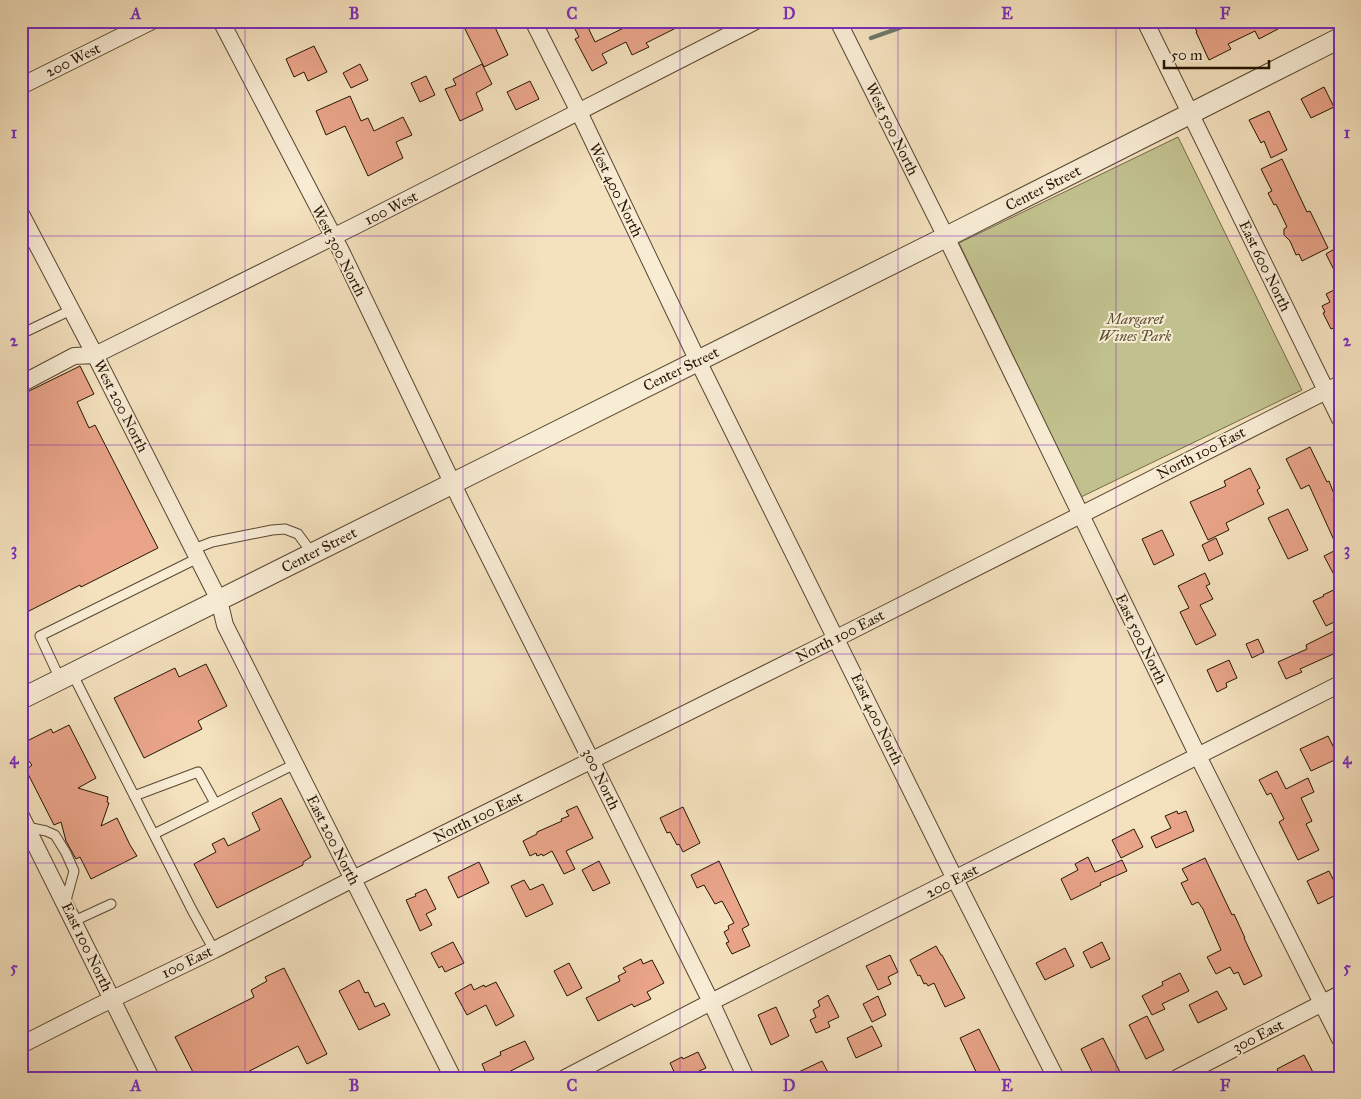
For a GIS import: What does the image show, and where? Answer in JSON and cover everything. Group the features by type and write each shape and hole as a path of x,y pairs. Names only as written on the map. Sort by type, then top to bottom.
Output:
{"street":[{"name":"200 West","path":"21,86 152,21"},
{"name":"West 300 North","path":"221,21 333,237 453,482"},
{"name":"West 400 North","path":"533,21 579,112 698,361"},
{"name":"100 West","path":"21,384 74,356 95,355 333,237 756,21"},
{"name":"West 500 North","path":"838,21 946,237"},
{"name":"East 600 North","path":"1145,21 1190,114 1333,387 1340,419"},
{"name":"Center Street","path":"21,699 1340,38"},
{"name":"West 200 North","path":"21,214 219,600"},
{"name":"East 500 North","path":"946,237 1198,756 1340,1039"},
{"name":"East 400 North","path":"698,361 1056,1078"},
{"name":"North 100 East","path":"353,879 837,638 1333,387"},
{"name":"300 North","path":"453,482 711,1002 746,1078"},
{"name":"East 200 North","path":"219,600 225,625 453,1078"},
{"name":"200 East","path":"565,1078 711,1002 1340,684"},
{"name":"East 100 North","path":"24,822 151,1078"},
{"name":"100 East","path":"21,1045 353,879"},
{"name":"300 East","path":"1177,1078 1340,994"}],"lane":[{"path":"21,334 71,310"},
{"path":"214,950 134,796 66,676 40,636 196,554 212,542 285,529 298,534 312,553"},
{"path":"154,834 295,764"},
{"path":"134,796 198,772 215,804"},
{"path":"24,822 55,835 66,853 74,871 65,904"},
{"path":"74,921 111,904"}],"green space":[{"name":"Margaret Wines Park","path":"1178,137 1302,390 1081,497 959,243"}],"building":[{"path":"471,21 492,21 508,55 484,67 463,25"},
{"path":"571,21 585,21 595,42 638,21 643,21 646,28 658,21 690,21 646,43 649,47 632,55 626,42 602,54 607,63 592,71 575,39 579,37"},
{"path":"1197,21 1293,21 1259,39 1255,31 1228,44 1231,49 1209,60 1194,26 1198,25"},
{"path":"314,46 327,72 308,81 304,72 294,77 286,59"},
{"path":"360,64 368,80 351,88 343,73"},
{"path":"482,64 492,84 476,93 483,110 460,121 445,89 456,85 453,79"},
{"path":"426,76 435,95 420,102 411,83"},
{"path":"530,81 539,99 516,110 507,92"},
{"path":"1324,87 1334,107 1311,118 1301,99"},
{"path":"350,96 361,121 368,118 374,131 403,117 412,135 396,142 403,158 368,176 345,126 326,135 316,111"},
{"path":"1269,111 1287,150 1271,158 1264,141 1261,143 1249,120"},
{"path":"1282,159 1307,212 1310,211 1328,248 1302,261 1299,254 1296,255 1290,241 1284,235 1284,229 1287,227 1276,204 1274,205 1268,193 1272,191 1261,169"},
{"path":"1336,248 1340,255 1340,282 1326,254"},
{"path":"1340,287 1340,325 1331,329 1323,313 1325,312 1322,306 1330,302 1326,294"},
{"path":"80,366 94,394 77,402 89,428 95,425 158,548 29,611 21,596 21,395"},
{"path":"1310,447 1327,482 1329,481 1336,499 1333,500 1340,513 1340,586 1324,556 1338,549 1309,485 1301,489 1286,459"},
{"path":"1250,468 1260,488 1257,490 1264,504 1226,523 1229,530 1208,540 1190,502 1226,486 1224,481"},
{"path":"1288,509 1308,550 1288,559 1268,518"},
{"path":"1162,530 1174,555 1154,565 1142,539"},
{"path":"1216,538 1223,554 1209,561 1202,545"},
{"path":"1205,573 1210,584 1206,586 1213,599 1200,605 1216,635 1196,645 1180,612 1189,608 1178,586"},
{"path":"1340,587 1340,619 1326,626 1313,601"},
{"path":"1334,631 1340,643 1340,651 1300,669 1302,672 1286,679 1278,662 1307,649 1306,645"},
{"path":"1258,639 1264,652 1252,658 1246,644"},
{"path":"1229,660 1237,678 1226,683 1227,687 1217,692 1207,670"},
{"path":"206,664 227,706 198,721 202,729 144,758 114,698 175,668 179,677"},
{"path":"69,725 96,778 78,788 108,797 107,802 109,803 101,826 117,818 137,856 91,879 80,857 76,859 66,841 61,822 54,825 26,770 32,765 21,751 21,744 51,729 53,733"},
{"path":"1328,736 1339,758 1311,771 1300,749"},
{"path":"1277,771 1286,789 1308,778 1314,792 1301,798 1312,821 1306,824 1319,850 1298,860 1279,822 1284,819 1271,793 1267,795 1259,780"},
{"path":"281,798 311,857 303,862 303,865 217,908 194,864 216,852 212,844 224,838 228,846 260,830 252,813"},
{"path":"577,806 593,838 566,851 575,869 564,874 552,851 543,856 542,854 537,856 536,853 530,856 523,841 537,834 537,832 562,821 561,819 569,816 566,811"},
{"path":"683,807 700,843 683,852 670,832 667,833 660,818"},
{"path":"1177,811 1178,814 1186,811 1194,831 1156,848 1151,837 1171,828 1165,816"},
{"path":"1134,829 1143,847 1121,858 1112,840"},
{"path":"1088,857 1095,872 1122,860 1127,871 1100,883 1101,885 1071,900 1061,879 1078,870 1075,864"},
{"path":"1205,858 1232,915 1234,914 1262,976 1244,985 1238,972 1234,974 1230,967 1216,974 1207,957 1221,950 1203,909 1198,902 1192,905 1181,883 1188,880 1182,869"},
{"path":"599,861 610,883 593,891 582,870"},
{"path":"719,861 749,925 742,929 750,946 732,954 726,943 729,942 724,932 729,929 728,926 734,923 722,901 715,904 704,885 697,888 691,875"},
{"path":"479,862 489,883 458,898 448,877"},
{"path":"1329,871 1340,893 1318,904 1307,881"},
{"path":"524,880 530,890 543,884 553,904 526,917 511,886"},
{"path":"426,889 436,909 426,914 432,925 420,931 406,900"},
{"path":"453,942 464,963 445,972 442,966 439,968 431,953"},
{"path":"1102,942 1110,959 1091,968 1083,952"},
{"path":"936,946 965,998 945,1007 934,983 928,986 926,983 924,984 910,960"},
{"path":"1065,948 1074,966 1045,980 1036,963"},
{"path":"890,955 898,972 888,977 891,984 878,990 866,966"},
{"path":"641,959 643,964 652,960 664,983 647,992 651,999 634,1007 632,1004 598,1021 586,998 620,981 618,976 626,972 623,968"},
{"path":"569,963 582,988 567,996 554,971"},
{"path":"284,968 327,1054 307,1064 298,1046 236,1078 196,1078 175,1037 254,997 251,990 267,981 265,977"},
{"path":"1180,973 1189,991 1162,1004 1165,1009 1152,1015 1142,996 1163,985 1162,982"},
{"path":"359,980 365,993 368,992 375,1007 384,1003 390,1015 359,1030 339,991"},
{"path":"496,982 514,1016 496,1026 486,1005 467,1015 455,993 471,984 474,990"},
{"path":"1217,991 1227,1009 1198,1023 1189,1005"},
{"path":"828,995 839,1017 828,1022 830,1027 816,1033 810,1020 816,1017 813,1010 820,1006 818,1001"},
{"path":"878,996 886,1015 872,1022 863,1004"},
{"path":"776,1007 789,1036 771,1045 758,1015"},
{"path":"1147,1016 1164,1050 1146,1059 1129,1025"},
{"path":"872,1026 882,1046 856,1058 847,1038"},
{"path":"979,1029 1002,1075 996,1078 979,1078 960,1038"},
{"path":"1103,1038 1120,1072 1108,1078 1095,1078 1081,1049"},
{"path":"525,1041 534,1059 497,1078 488,1078 482,1064 501,1055 500,1052"},
{"path":"698,1052 706,1068 697,1072 700,1078 677,1078 670,1063"},
{"path":"1304,1055 1316,1078 1281,1078 1277,1069"},
{"path":"822,1061 831,1078 786,1078"}],"waterway":[{"path":"871,38 916,21"}]}
